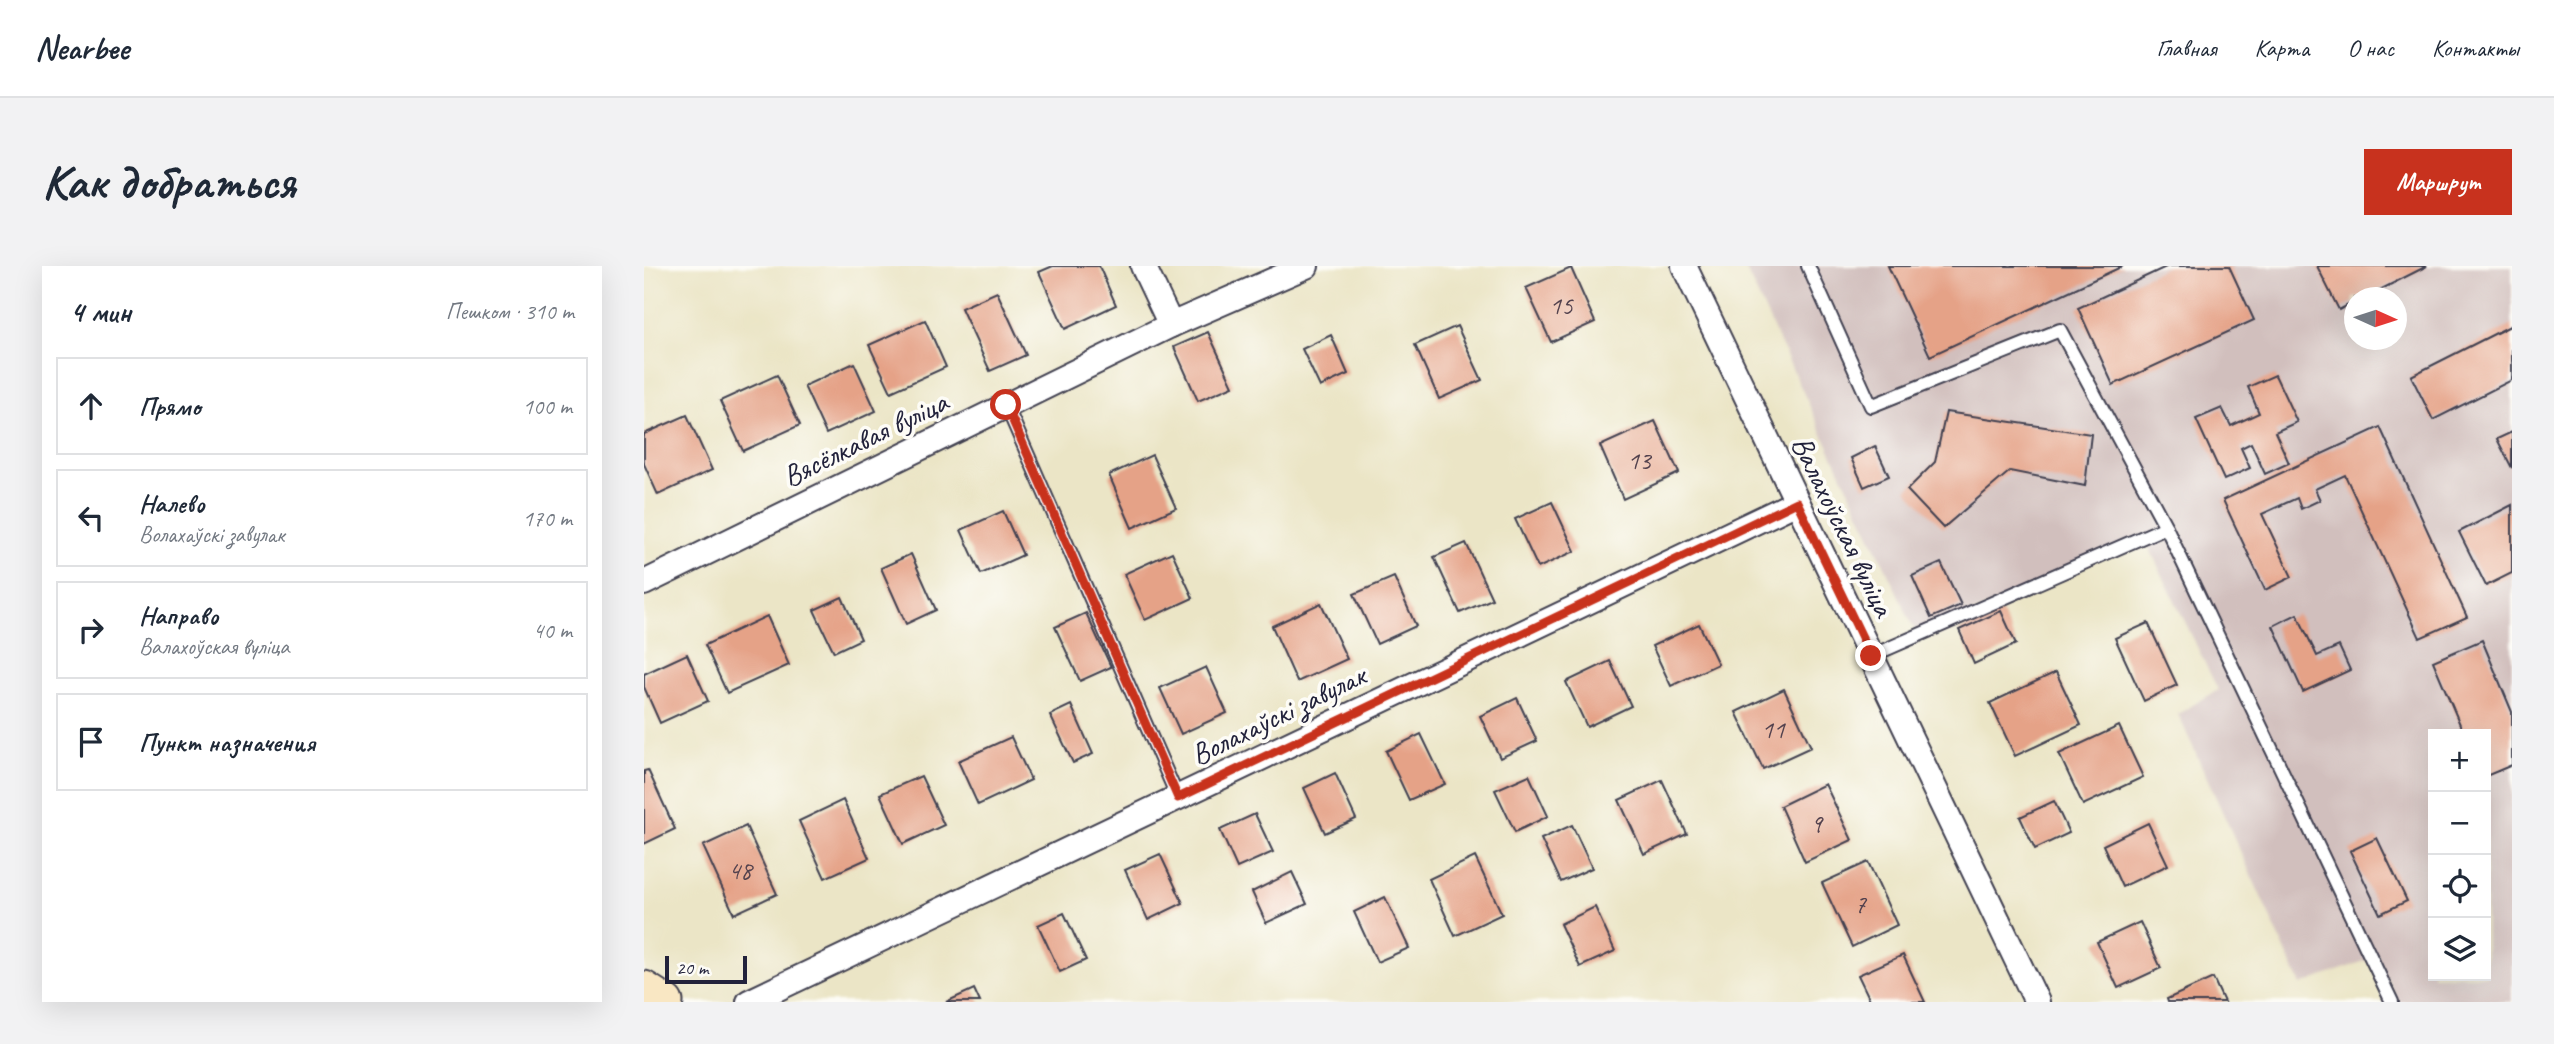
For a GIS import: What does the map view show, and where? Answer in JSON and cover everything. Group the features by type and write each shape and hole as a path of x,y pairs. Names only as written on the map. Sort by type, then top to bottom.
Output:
{"street":[{"path":"1143,266 1171,325"},
{"name":"Вясёлкавая вуліца","path":"644,583 1171,325 1306,266"},
{"name":"Валахоўская вуліца","path":"1684,266 2037,1002"},
{"name":"Волахаўскі завулак","path":"749,1002 1797,502"},
{"path":"644,988 666,1002"}],"lane":[{"path":"1808,266 1871,406 2060,330 2166,527 2392,1002"},
{"path":"1006,405 1178,798"},
{"path":"1871,656 2166,527"}],"shaded area":[{"path":"1744,266 2512,266 2512,1002 2398,1002 2377,956 2301,985 2178,714 2218,690 2144,537 1918,637"}],"building":[{"path":"1053,266 1099,266 1116,305 1065,329 1039,272"},
{"path":"1888,266 2123,266 1930,356"},
{"path":"2168,266 2229,266 2254,320 2113,385 2078,308"},
{"path":"2317,266 2427,266 2386,287 2344,287 2344,307 2339,310"},
{"path":"1571,268 1595,322 1551,342 1526,288"},
{"path":"997,292 1026,355 990,371 961,308"},
{"path":"925,320 946,367 891,392 869,345"},
{"path":"2512,325 2512,380 2433,420 2411,376"},
{"path":"1457,326 1482,380 1439,399 1415,345"},
{"path":"1208,332 1233,386 1198,401 1174,347"},
{"path":"1331,335 1348,374 1320,387 1302,349"},
{"path":"854,363 876,411 826,434 804,386"},
{"path":"777,375 800,425 743,451 720,401"},
{"path":"2275,375 2297,422 2275,432 2289,463 2265,474 2251,443 2241,448 2250,468 2224,480 2196,419 2222,408 2231,426 2259,413 2248,387"},
{"path":"1946,412 2091,434 2085,486 2010,471 1943,528 1907,490 1935,462"},
{"path":"687,415 712,470 658,495 644,464 644,434"},
{"path":"1655,421 1679,473 1623,499 1600,446"},
{"path":"2380,427 2467,617 2420,638 2345,475 2315,489 2320,500 2301,509 2297,498 2262,514 2292,577 2265,590 2223,500"},
{"path":"2512,432 2512,468 2497,439"},
{"path":"1875,446 1889,476 1864,487 1851,458"},
{"path":"1152,455 1176,508 1132,528 1109,475"},
{"path":"1552,502 1575,551 1538,568 1515,519"},
{"path":"2512,505 2512,573 2486,586 2459,532"},
{"path":"1003,511 1023,555 981,574 961,530"},
{"path":"1466,543 1492,599 1460,613 1434,557"},
{"path":"1172,552 1193,598 1145,620 1124,574"},
{"path":"911,554 936,610 906,624 881,568"},
{"path":"1941,563 1961,605 1931,618 1912,576"},
{"path":"1394,577 1416,626 1377,644 1354,594"},
{"path":"842,597 861,639 834,652 814,610"},
{"path":"1321,603 1347,659 1297,682 1272,626"},
{"path":"2001,611 2016,644 1974,664 1959,630"},
{"path":"1086,613 1111,667 1080,681 1055,627"},
{"path":"2297,614 2317,656 2339,646 2350,670 2303,692 2273,626"},
{"path":"767,616 789,665 727,693 705,645"},
{"path":"2148,623 2177,685 2144,701 2115,638"},
{"path":"1699,624 1718,664 1671,686 1652,646"},
{"path":"2482,640 2512,712 2512,765 2491,774 2491,729 2462,729 2433,661"},
{"path":"687,654 708,701 660,723 644,687 644,674"},
{"path":"1610,661 1631,706 1587,727 1566,682"},
{"path":"1206,667 1227,713 1181,734 1160,688"},
{"path":"2056,672 2081,725 2015,756 1990,703"},
{"path":"1784,689 1811,747 1763,769 1736,712"},
{"path":"1517,698 1537,741 1500,758 1480,716"},
{"path":"1071,705 1093,754 1073,763 1050,715"},
{"path":"2119,726 2143,777 2083,805 2059,754"},
{"path":"1421,734 1445,784 1409,800 1386,751"},
{"path":"1011,737 1031,780 978,805 958,761"},
{"path":"648,770 675,829 644,844 644,771"},
{"path":"1335,773 1356,819 1325,833 1304,788"},
{"path":"1529,775 1548,816 1515,832 1495,790"},
{"path":"921,776 944,825 903,844 880,794"},
{"path":"1662,780 1687,834 1644,854 1619,800"},
{"path":"1825,784 1852,840 1805,862 1780,806"},
{"path":"843,800 869,858 825,878 799,821"},
{"path":"2054,801 2069,833 2035,849 2020,817"},
{"path":"1255,814 1273,852 1237,868 1220,830"},
{"path":"2148,823 2168,865 2122,887 2103,845"},
{"path":"1572,825 1592,868 1561,882 1541,839"},
{"path":"746,826 777,894 734,914 703,846"},
{"path":"2377,838 2407,901 2380,914 2350,851"},
{"path":"1160,854 1183,903 1148,920 1125,870"},
{"path":"1475,857 1502,914 1455,936 1429,879"},
{"path":"1868,862 1897,925 1852,947 1822,883"},
{"path":"1292,872 1307,904 1266,923 1252,892"},
{"path":"1385,897 1409,948 1377,962 1354,912"},
{"path":"1595,907 1615,951 1580,967 1560,924"},
{"path":"1064,913 1086,960 1060,972 1038,925"},
{"path":"2140,922 2161,968 2118,988 2097,942"},
{"path":"1903,955 1925,1002 1871,1002 1858,975"},
{"path":"2213,978 2224,1002 2168,1002 2167,999"},
{"path":"974,989 980,1002 946,1002"}],"route":[{"path":"1006,405 1178,798 1797,502 1871,656"}]}
